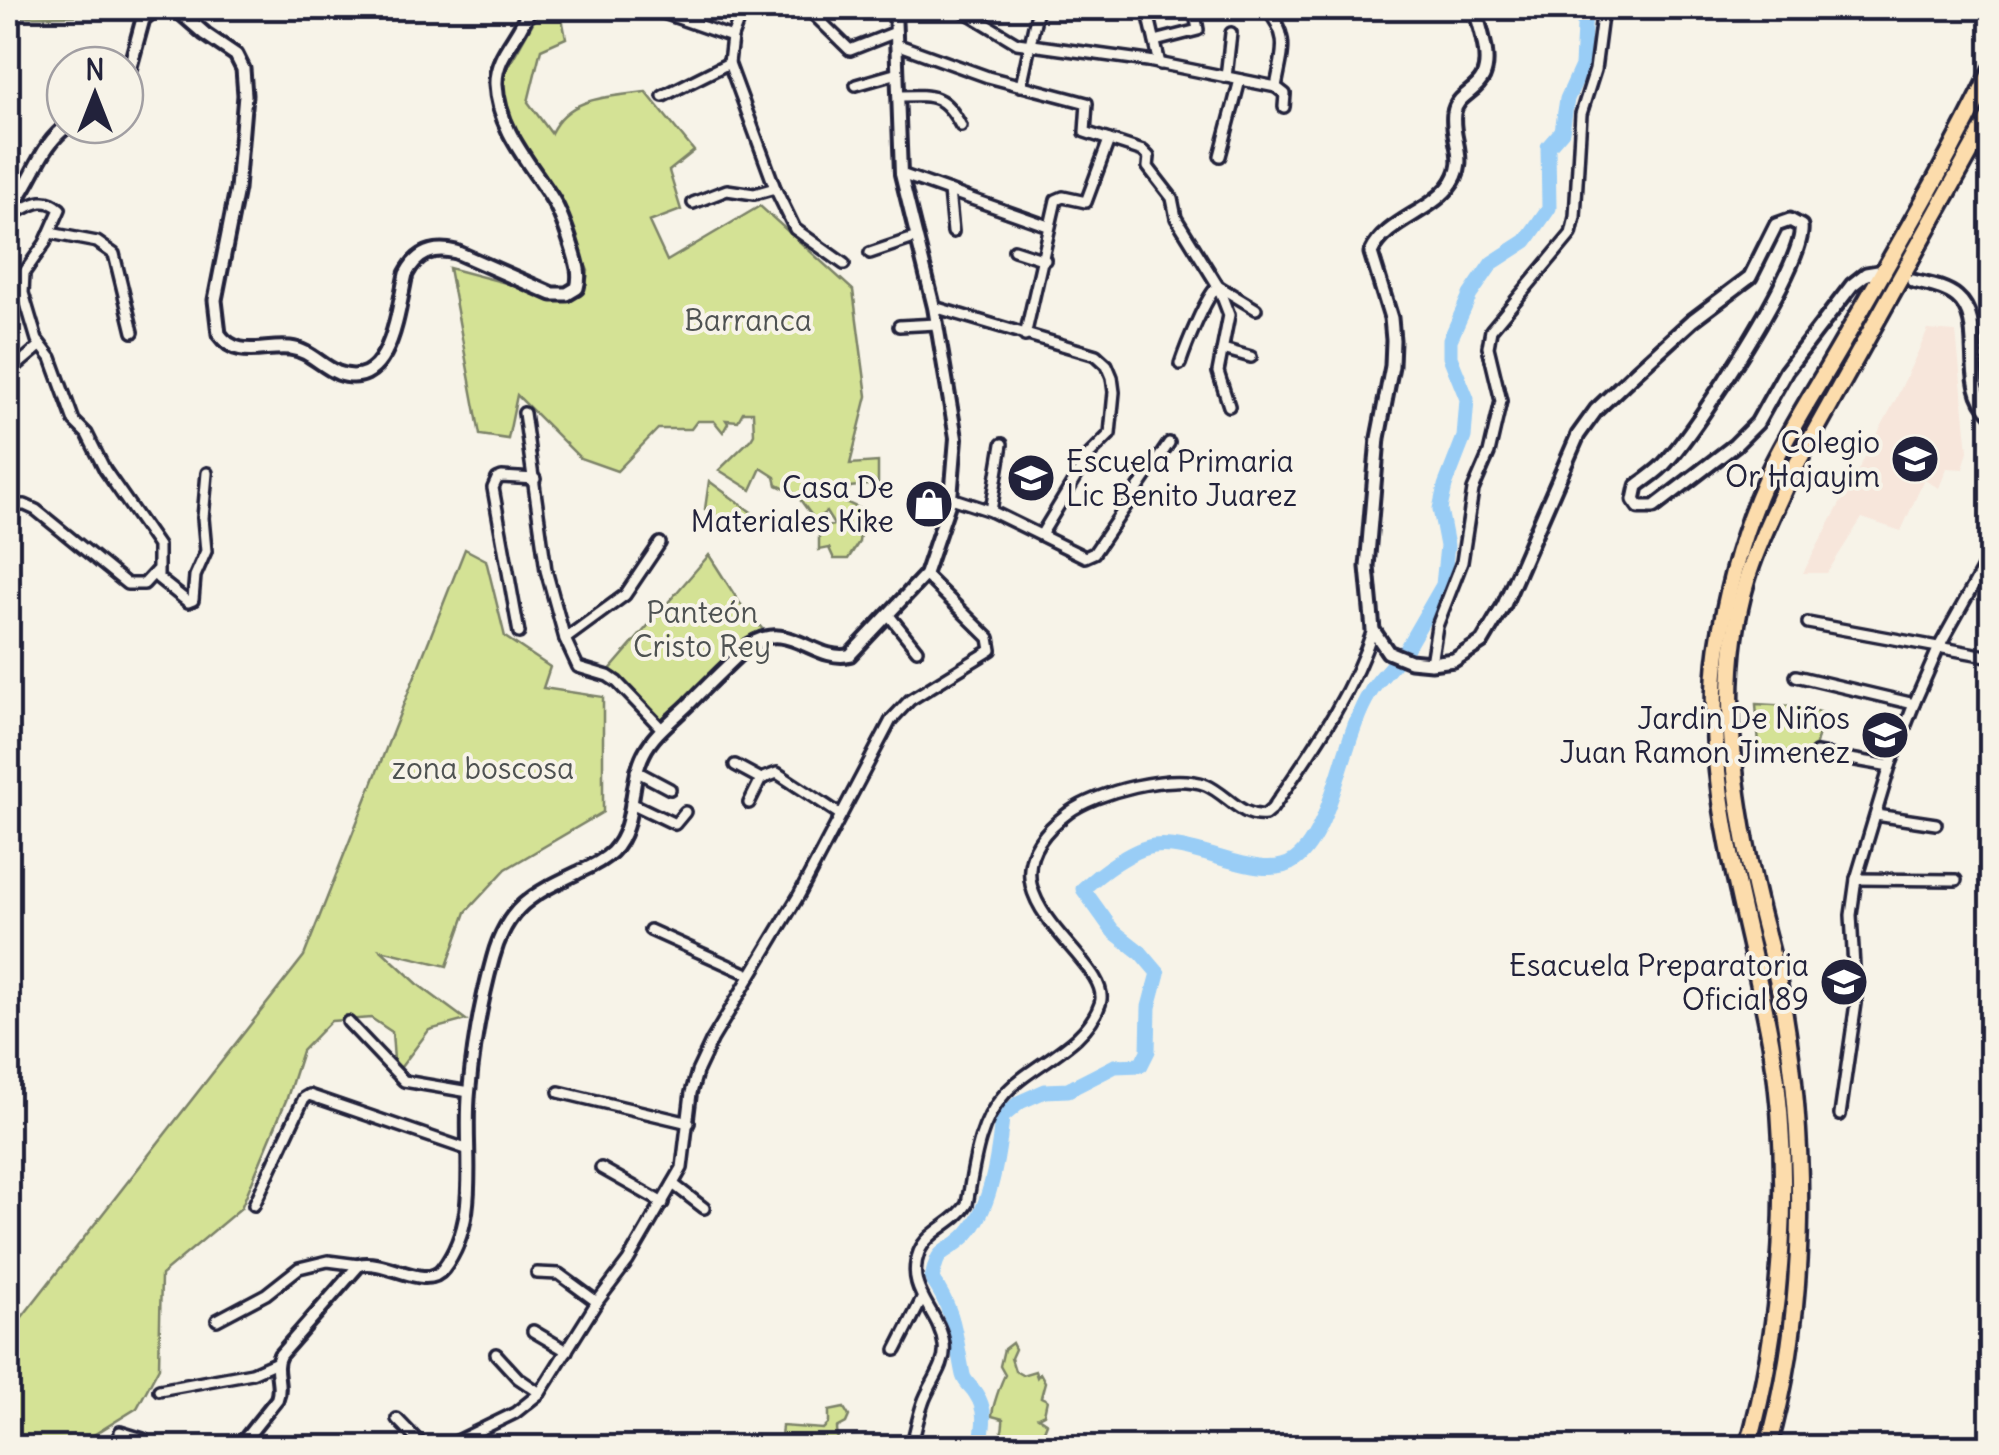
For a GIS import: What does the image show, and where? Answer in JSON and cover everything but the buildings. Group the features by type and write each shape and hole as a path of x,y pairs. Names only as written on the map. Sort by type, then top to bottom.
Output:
{"highway":[{"path":"1748,1448 1772,1336 1782,1204 1778,1095 1772,1049 1720,801 1714,722 1718,652 1729,584 1744,533 1769,472 1960,135 1992,70"},
{"path":"1768,1448 1782,1399 1792,1323 1798,1208 1796,1102 1784,1007 1738,798 1732,719 1734,651 1746,583 1788,482 1992,113"}],"main road":[{"path":"135,45 142,19 156,8"},
{"path":"175,8 236,55 242,69 245,95 237,189 215,300 219,334 233,347 254,351 298,350 334,371 354,376 372,369 388,350 406,274 425,253 445,249 456,252 552,294 567,294 577,288 579,270 556,204 505,127 499,107 496,80 500,61 526,20 529,8"},
{"path":"1475,8 1484,68 1482,78 1454,110 1460,154 1458,170 1450,186 1436,200 1390,230 1371,252 1386,296 1393,340 1367,537 1373,630 1388,652 1410,661 1431,663 1465,655 1482,642 1494,624 1578,435 1596,410 1693,320 1750,277 1776,225 1790,220 1801,226 1800,242 1790,266 1754,334 1680,446 1664,465 1637,486 1634,500 1639,508 1654,507 1736,445 1757,423 1786,371 1852,285 1866,274 1878,272"},
{"path":"8,214 48,145"},
{"path":"1913,281 1947,290 1961,300 1970,318 1978,394 1992,414"}],"street":[{"path":"653,8 732,37"},
{"path":"743,8 732,37 729,63 774,188 795,229 844,264"},
{"path":"807,8 850,50 896,38 1022,86 1087,103 1086,132 1144,151 1149,157 1148,167 1172,198 1176,218 1218,286 1229,314 1218,372 1229,406"},
{"path":"217,1320 266,1294 298,1268 328,1262 379,1263 420,1278 441,1273 464,1224 469,1092 485,992 502,929 526,900 611,853 628,824 636,771 645,750 662,729 759,638 798,640 843,657 855,651 926,574 950,498 956,438 934,307 901,174 895,8"},
{"path":"959,8 1017,44 1160,64 1276,87 1285,94 1284,106"},
{"path":"1022,86 1038,8"},
{"path":"1147,8 1160,64"},
{"path":"1155,41 1198,30 1194,8"},
{"path":"1266,8 1285,39 1276,87"},
{"path":"1431,663 1438,626 1462,562 1473,490 1489,453 1501,401 1488,348 1491,330 1550,262 1571,234 1576,217 1580,114 1595,70 1602,8"},
{"path":"1226,77 1230,33"},
{"path":"662,96 729,63"},
{"path":"856,85 898,73"},
{"path":"1220,156 1240,80"},
{"path":"900,96 939,97 952,108 961,126"},
{"path":"1025,336 1045,260 1048,226 1058,198 1083,202 1088,199 1109,140"},
{"path":"901,174 1048,226"},
{"path":"693,203 728,190 754,194 774,188"},
{"path":"949,191 953,232"},
{"path":"8,214 35,202 50,202 60,212 23,279 23,293 40,346 51,358 74,420 87,434 104,470 158,546 156,571 144,584 127,584 36,510 8,505"},
{"path":"50,233 97,242 114,254 133,332"},
{"path":"870,253 917,238"},
{"path":"1014,250 1045,260"},
{"path":"1218,286 1256,310"},
{"path":"1180,364 1208,294 1218,286"},
{"path":"934,307 1025,336 1074,346 1107,365 1114,392 1110,434 1090,454 1041,535"},
{"path":"899,326 937,324"},
{"path":"8,373 40,346"},
{"path":"1223,349 1251,357"},
{"path":"524,413 546,570 578,667 617,682 662,729"},
{"path":"950,498 991,511 1085,558 1094,553 1169,443"},
{"path":"991,511 1002,444"},
{"path":"156,571 158,578 183,600 192,602 195,576 206,550 203,518 208,474"},
{"path":"520,633 493,488 502,478 535,479"},
{"path":"566,639 625,595 660,543"},
{"path":"1840,1116 1856,1002 1851,915 1856,879 1890,766 1914,704 1939,647 1992,552"},
{"path":"443,1448 515,1414 540,1393 673,1184 685,1157 697,1072 799,895 899,708 990,650 989,638 926,574"},
{"path":"888,614 917,650"},
{"path":"1808,623 1992,658"},
{"path":"911,1448 924,1399 944,1360 940,1330 914,1280 920,1248 962,1213 967,1204 976,1151 993,1109 1015,1083 1082,1031 1101,1003 1102,990 1096,977 1048,923 1035,896 1030,871 1034,849 1053,824 1072,810 1090,800 1149,785 1204,784 1247,814 1265,815 1340,710 1373,630"},
{"path":"1796,676 1914,704"},
{"path":"1816,753 1890,766"},
{"path":"735,765 761,779"},
{"path":"636,771 670,790"},
{"path":"749,803 761,779 770,774 784,776 841,815"},
{"path":"631,803 674,824 685,812"},
{"path":"1876,815 1936,824"},
{"path":"1856,879 1956,880"},
{"path":"650,930 750,975"},
{"path":"348,1022 404,1081 469,1092"},
{"path":"558,1092 689,1124"},
{"path":"254,1205 304,1098 309,1095 466,1149"},
{"path":"601,1168 663,1203"},
{"path":"673,1184 704,1208"},
{"path":"159,1390 252,1372 276,1362 358,1264"},
{"path":"537,1273 559,1274 598,1302"},
{"path":"896,1350 922,1299"},
{"path":"533,1332 567,1351"},
{"path":"496,1354 518,1378 540,1393"},
{"path":"238,1448 277,1399 280,1392 276,1362"},
{"path":"397,1419 426,1448"},
{"path":"120,1432 142,1439 153,1448"}],"shaded area":[{"name":"Colegio Or Hajayim","path":"1928,330 1956,332 1968,451 1963,469 1947,468 1939,488 1924,480 1901,531 1862,518 1827,573 1803,573 1896,399"}],"green space":[{"path":"8,8 471,8 8,17"},
{"name":"Barranca","path":"534,8 560,8 566,38 541,49 528,102 551,133 579,105 604,97 646,92 694,151 669,171 681,210 649,222 667,261 760,206 853,290 867,396 850,464 878,462 878,484 850,487 843,501 863,510 859,542 848,559 834,559 829,548 819,550 819,528 834,525 826,512 815,520 796,494 777,485 775,477 761,468 751,490 719,470 754,434 753,412 743,412 738,421 726,420 723,432 714,421 697,421 691,429 658,429 617,471 580,458 517,395 508,439 480,435 449,268 566,299 576,297 586,285 588,271 562,212 510,118 501,90 502,78 535,19"},
{"path":"709,481 758,517 760,526 742,530 705,509"},
{"name":"zona boscosa","path":"465,549 486,560 505,637 550,667 543,688 603,697 603,812 506,869 466,912 447,966 381,950 466,1020 429,1030 395,1075 392,1032 371,1018 331,1021 302,1051 287,1098 241,1208 161,1275 159,1367 137,1408 74,1447 8,1447 8,1335 304,956"},
{"name":"Panteón Cristo Rey","path":"709,555 739,602 766,633 663,727 608,672"},
{"path":"1756,704 1824,713 1813,756 1759,746"},
{"path":"1012,1343 1015,1371 1022,1375 1035,1371 1045,1382 1041,1397 1047,1400 1044,1414 1038,1417 1047,1423 1043,1433 1034,1439 1033,1447 989,1447 998,1440 1003,1427 1003,1419 992,1416 992,1412 1005,1375 1000,1366 1004,1349"},
{"path":"844,1408 849,1416 837,1428 838,1447 748,1447 750,1443 772,1444 781,1437 782,1426 823,1429 829,1423 829,1411"}],"waterway":[{"path":"1405,651 1443,585 1447,546 1440,509 1464,437 1467,399 1450,357 1450,340 1470,295 1492,263 1526,241 1549,208 1548,147 1562,131 1567,99 1582,66 1585,8"},
{"path":"980,1448 982,1407 964,1378 950,1314 932,1279 937,1260 964,1237 981,1213 996,1164 1002,1117 1020,1102 1045,1091 1068,1090 1115,1066 1141,1065 1148,1051 1149,1007 1158,973 1141,953 1113,931 1083,889 1126,857 1154,846 1189,849 1265,868 1295,860 1319,828 1352,732 1372,689 1394,663"}],"place":[{"name":"Colegio Or Hajayim","path":"1915,459"},
{"name":"Escuela Primaria Lic Benito Juarez","path":"1031,478"},
{"name":"Casa De Materiales Kike","path":"929,504"},
{"name":"Jardin De Niños Juan Ramon Jimenez","path":"1885,735"},
{"name":"Esacuela Preparatoria Oficial 89","path":"1844,982"}]}
